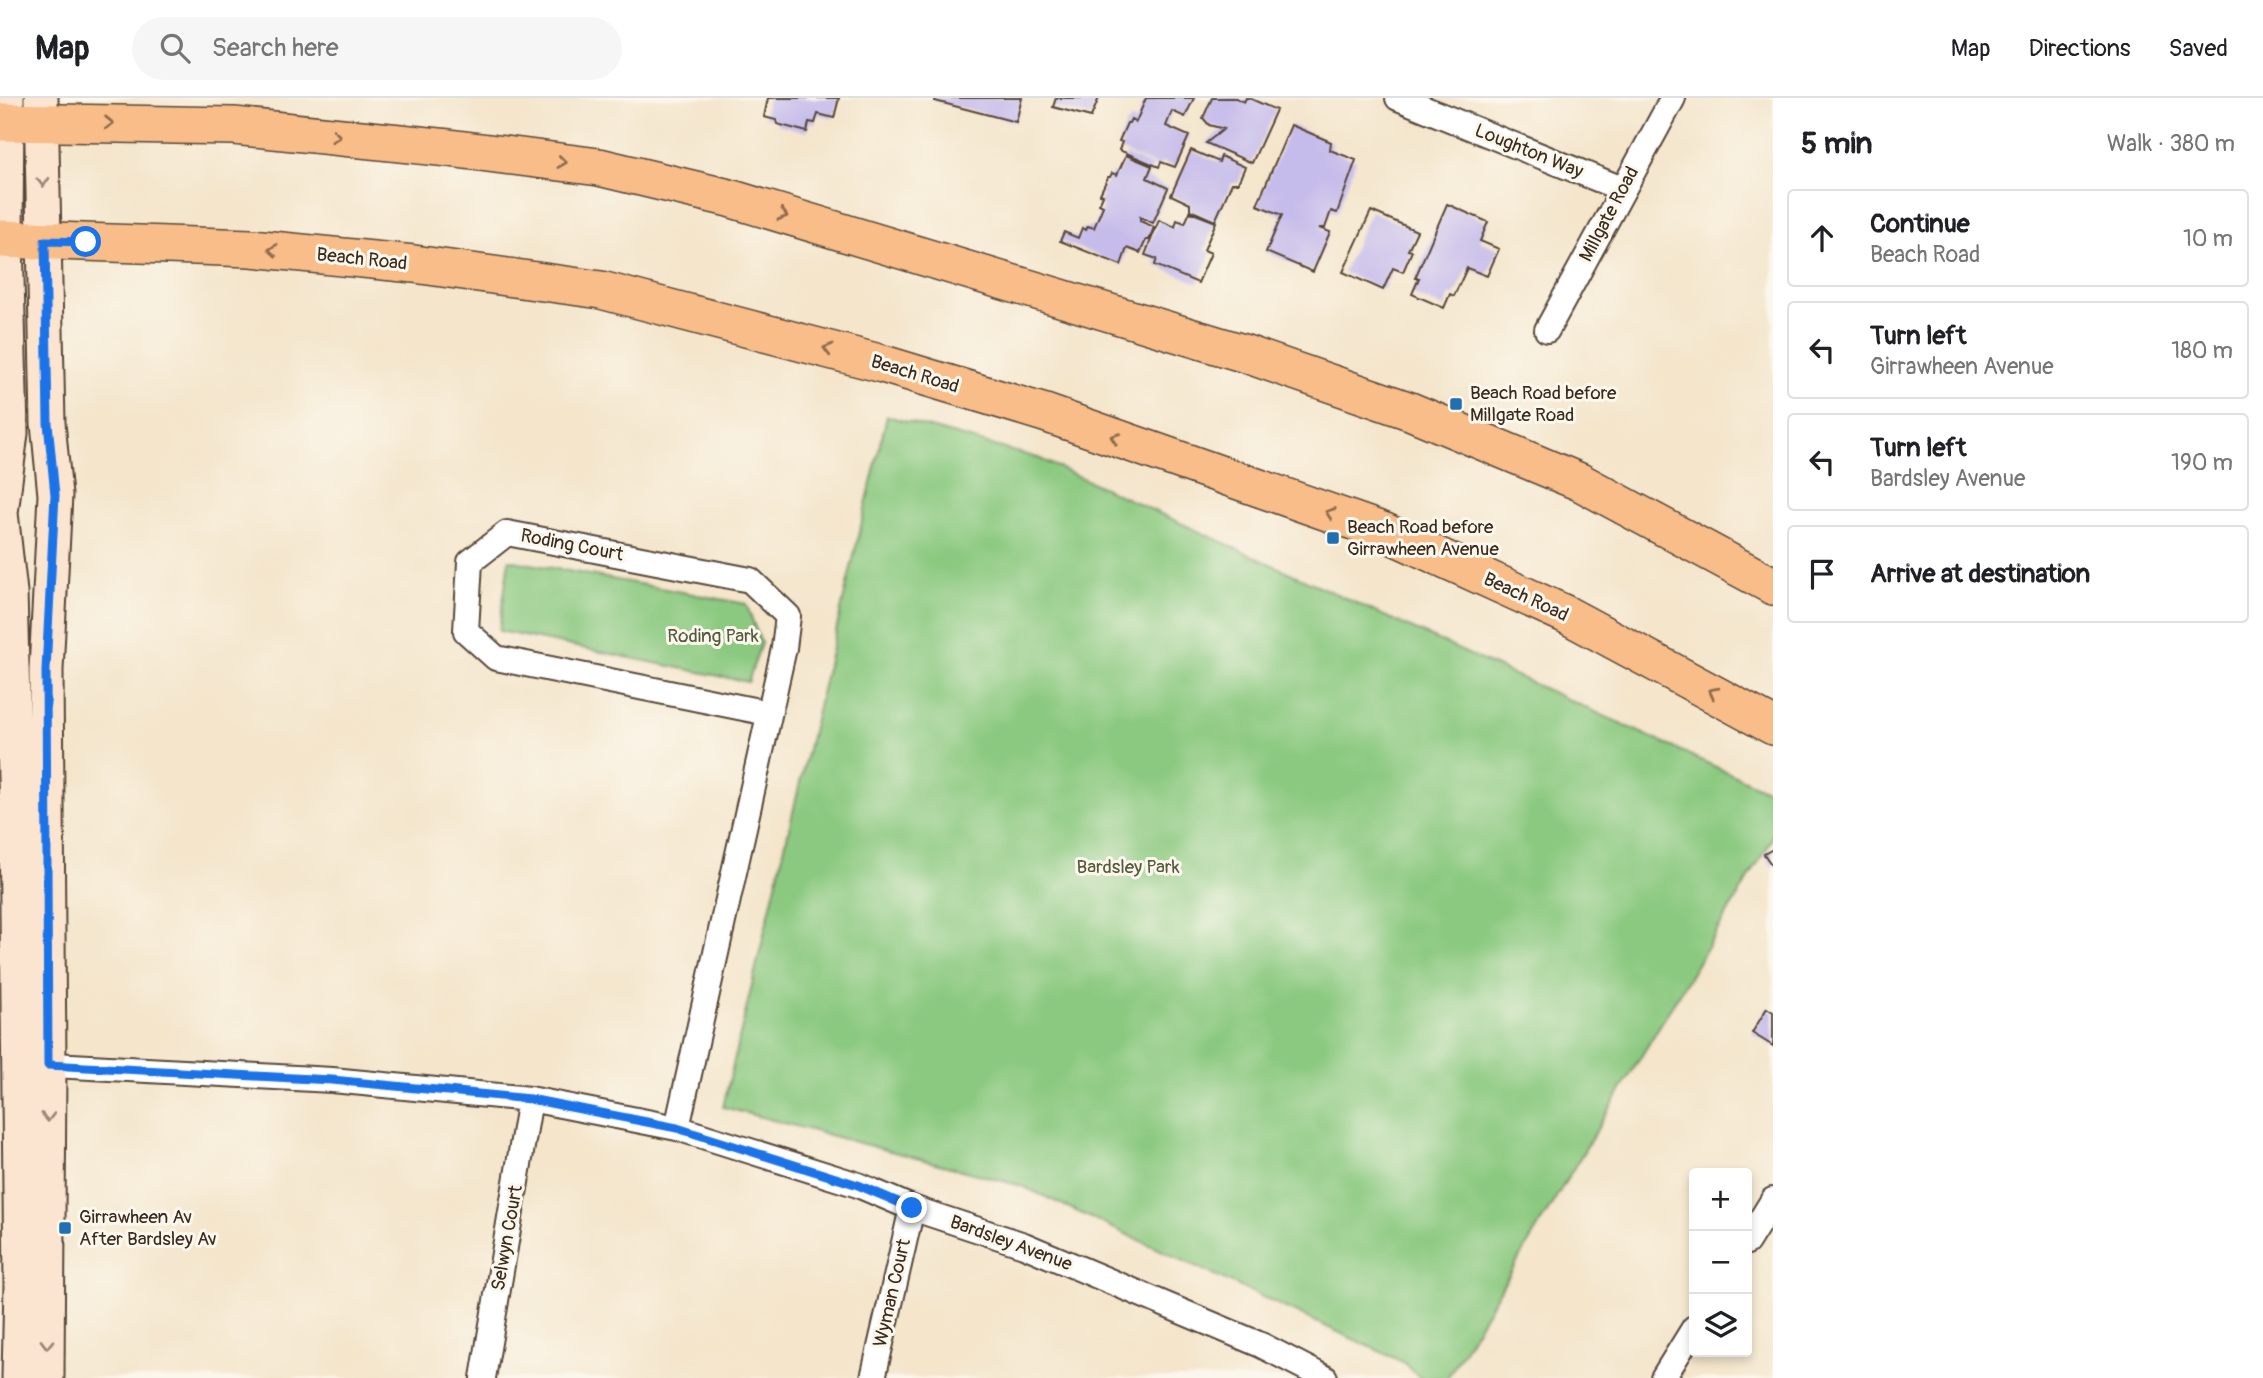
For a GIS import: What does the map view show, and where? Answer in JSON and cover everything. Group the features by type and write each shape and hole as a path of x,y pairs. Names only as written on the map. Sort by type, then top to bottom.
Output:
{"main road":[{"path":"19,112 3,239 10,433 1,513 10,592 6,669 34,1064 47,1378"},
{"path":"19,112 45,241 48,423 55,495 46,670 34,1064 21,1284 19,1378"},
{"path":"19,112 234,125 449,148 599,167 729,198 1246,354 1410,411 1580,482 1773,586"},
{"name":"Beach Road","path":"3,239 251,248 414,264 601,290 883,364 1045,414 1385,533 1564,614 1773,726"}],"street":[{"name":"Loughton Way","path":"1398,98 1622,189"},
{"name":"Millgate Road","path":"1547,330 1673,98"},
{"name":"Roding Court","path":"677,1128 784,648 788,616 750,580 506,533 470,562 466,631 496,658 768,713"},
{"path":"6,669 46,670"},
{"name":"Bardsley Avenue","path":"34,1064 332,1080 530,1099 677,1128 858,1185 912,1208 1024,1245 1261,1345 1325,1378"},
{"name":"Selwyn Court","path":"483,1378 530,1099"},
{"path":"1752,1234 1773,1200"},
{"name":"Wyman Court","path":"873,1378 912,1208"},
{"path":"1663,1378 1689,1336"}],"green space":[{"name":"Bardsley Park","path":"887,416 1038,458 1773,793 1773,838 1447,1378 1420,1378 1403,1362 1022,1186 723,1107"},
{"name":"Roding Park","path":"509,560 746,604 761,643 748,682 499,631"}],"building":[{"path":"768,98 839,98 834,118 818,114 815,123 809,122 807,132 777,124 776,120 764,117"},
{"path":"936,98 1022,98 1016,122 935,101"},
{"path":"1056,98 1099,98 1091,117 1053,107"},
{"path":"1146,98 1194,98 1185,117 1172,111 1166,126 1189,136 1175,167 1161,162 1159,167 1119,150 1122,142 1119,141 1127,123 1131,119 1136,122"},
{"path":"1212,98 1236,98 1244,102 1249,98 1276,110 1252,163 1206,143 1224,129 1209,125 1203,118"},
{"path":"1291,125 1331,142 1330,150 1356,160 1337,213 1331,211 1325,228 1319,228 1330,232 1313,272 1266,252 1282,215 1257,205"},
{"path":"1191,150 1219,162 1221,156 1245,167 1238,183 1232,183 1215,221 1190,210 1190,204 1171,195"},
{"path":"1126,155 1152,166 1147,178 1168,188 1153,223 1140,217 1140,221 1154,227 1149,240 1146,240 1140,253 1127,248 1121,265 1060,241 1064,232 1078,238 1082,228 1094,228 1103,206 1099,204 1103,195 1100,194 1108,177 1112,173 1117,175"},
{"path":"1447,204 1488,222 1480,241 1499,249 1487,276 1467,268 1454,296 1450,294 1444,308 1412,294 1419,278 1415,278"},
{"path":"1371,211 1417,231 1408,250 1412,251 1403,272 1393,268 1383,290 1343,272"},
{"path":"1190,212 1216,222 1204,250 1211,253 1198,283 1155,265 1157,259 1145,255 1159,220 1175,227 1177,220 1185,223"},
{"path":"1773,849 1773,867 1764,854"},
{"path":"1767,1008 1773,1012 1773,1046 1752,1033"}],"place":[{"name":"Beach Road before Millgate Road","path":"1456,404"},
{"name":"Beach Road before Girrawheen Avenue","path":"1333,538"},
{"name":"Girrawheen Av After Bardsley Av","path":"65,1228"}],"route":[{"path":"86,242 45,241 48,423 55,495 46,670 48,1065 332,1080 530,1099 677,1128 858,1185 912,1208"}]}
